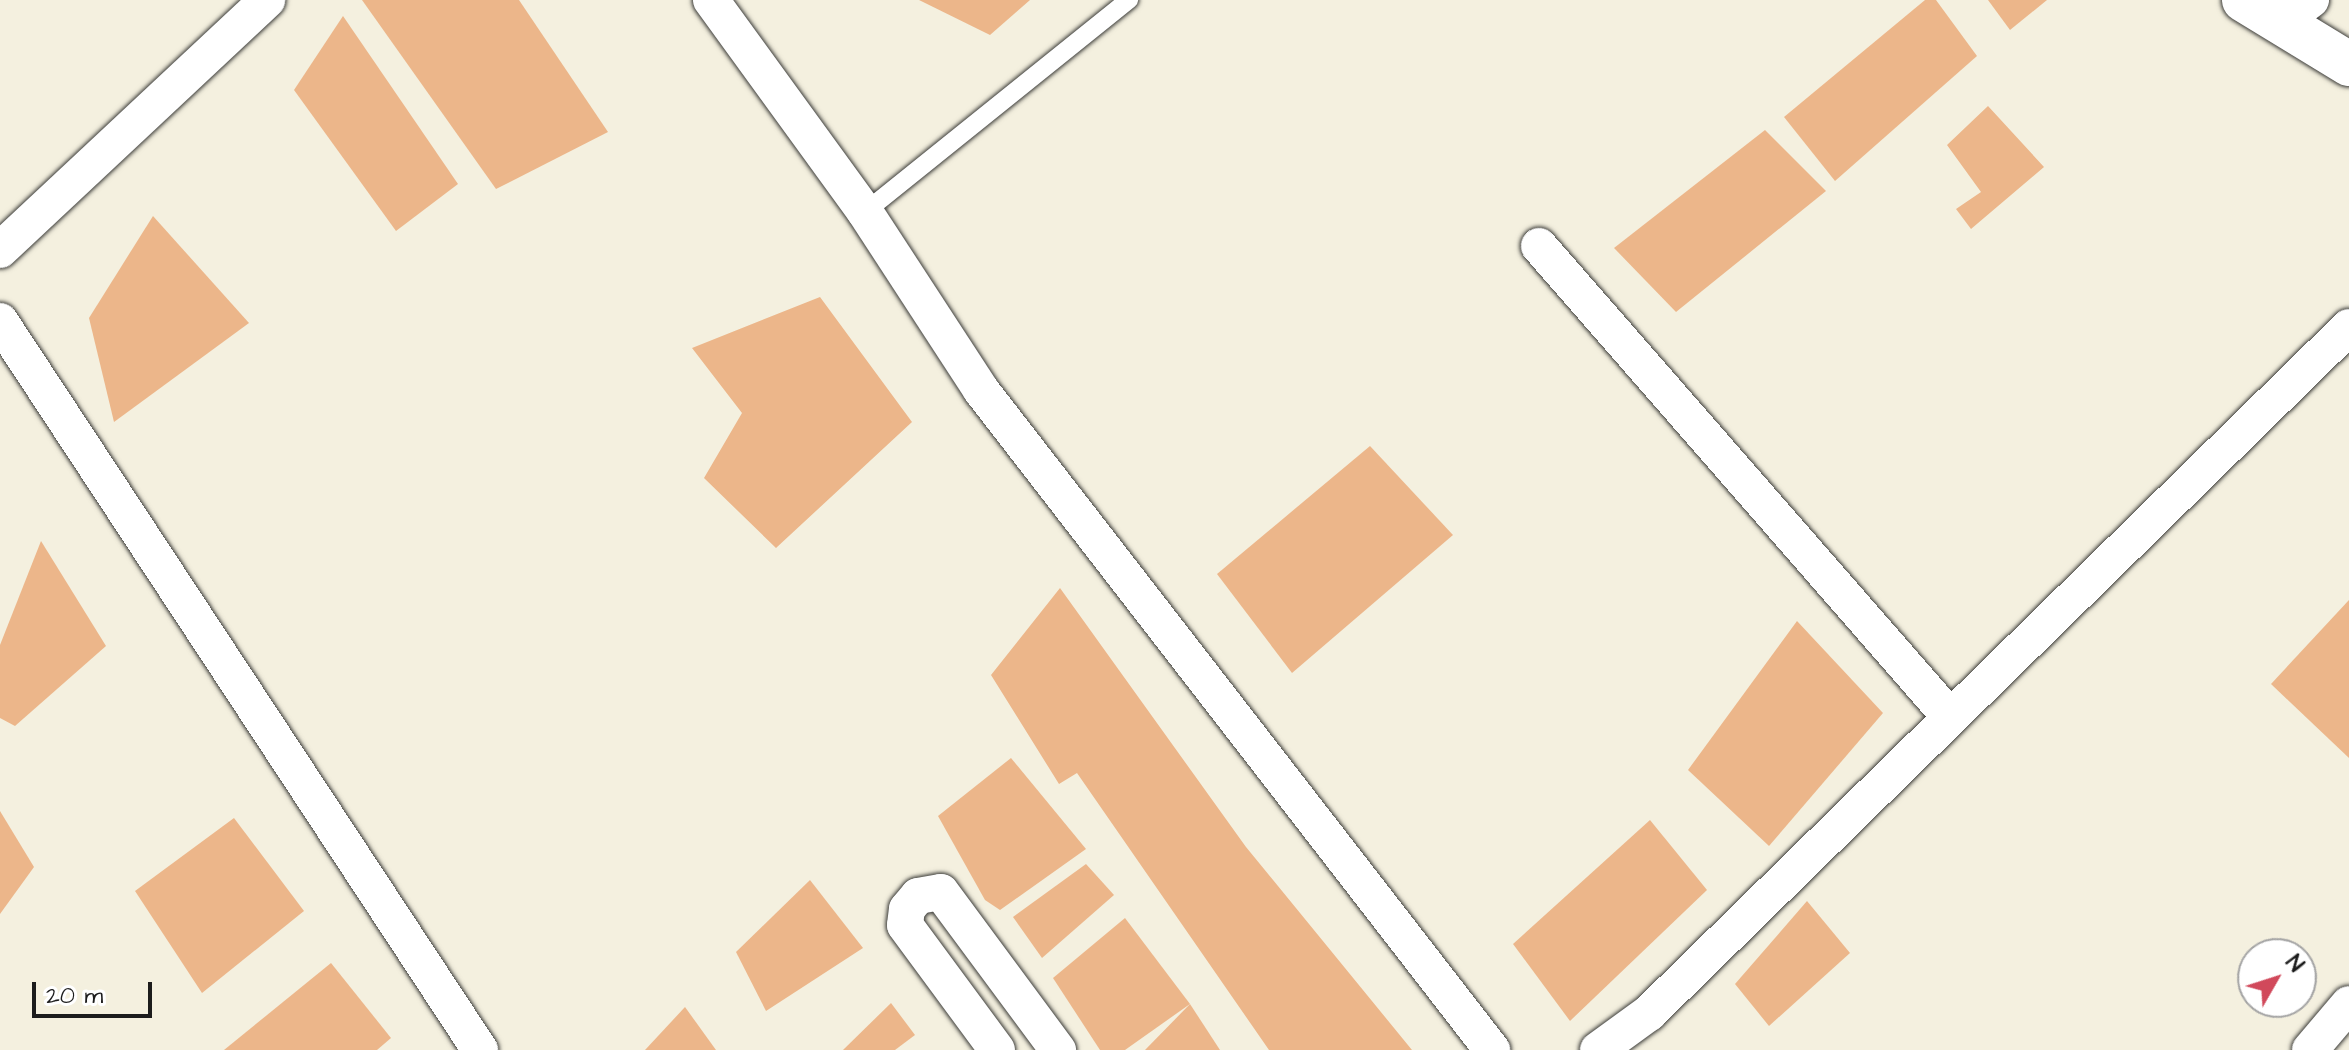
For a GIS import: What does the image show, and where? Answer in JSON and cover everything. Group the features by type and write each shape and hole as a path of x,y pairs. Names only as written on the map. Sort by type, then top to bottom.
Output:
{"street":[{"path":"0,250 267,0"},
{"path":"711,0 865,212 981,390 1492,1050"},
{"path":"2278,8 2349,64"},
{"path":"1539,246 1950,717"},
{"path":"0,321 480,1050"},
{"path":"1598,1050 1649,1013 2349,327"},
{"path":"997,1050 905,925 907,909 918,896 941,892 1058,1050"},
{"path":"956,994 993,961"},
{"path":"2310,1050 2349,1004"}],"lane":[{"path":"865,212 1129,0"}],"building":[{"path":"362,0 519,0 608,132 496,189"},
{"path":"919,0 1030,0 990,35"},
{"path":"1925,0 1936,0 1977,56 1835,181 1784,117"},
{"path":"1988,0 2047,0 2010,30"},
{"path":"343,16 458,184 396,231 294,90"},
{"path":"1988,106 2044,167 1971,229 1956,209 1981,192 1947,145"},
{"path":"1765,130 1826,191 1676,312 1614,248"},
{"path":"153,216 249,323 114,422 89,318"},
{"path":"820,297 912,422 776,548 704,478 742,413 692,348"},
{"path":"1370,446 1453,535 1292,673 1217,574"},
{"path":"41,541 106,646 15,726 0,718 0,645"},
{"path":"1060,588 1246,847 1412,1050 1269,1050 1077,773 1059,784 991,675"},
{"path":"2349,600 2349,758 2271,684"},
{"path":"1797,621 1883,713 1769,846 1688,770"},
{"path":"1011,758 1086,849 1000,910 985,900 938,816"},
{"path":"0,811 34,867 0,914"},
{"path":"234,818 304,911 202,993 135,891"},
{"path":"1650,820 1707,890 1570,1021 1513,944"},
{"path":"1086,864 1114,895 1042,958 1013,917"},
{"path":"810,880 863,948 766,1011 736,952"},
{"path":"1807,901 1850,953 1769,1026 1735,984"},
{"path":"1125,918 1190,1004 1125,1050 1100,1050 1053,978"},
{"path":"331,963 391,1038 377,1050 224,1050"},
{"path":"891,1003 915,1035 895,1050 843,1050"},
{"path":"1190,1004 1220,1050 1145,1050"},
{"path":"685,1007 716,1050 645,1050"}]}
